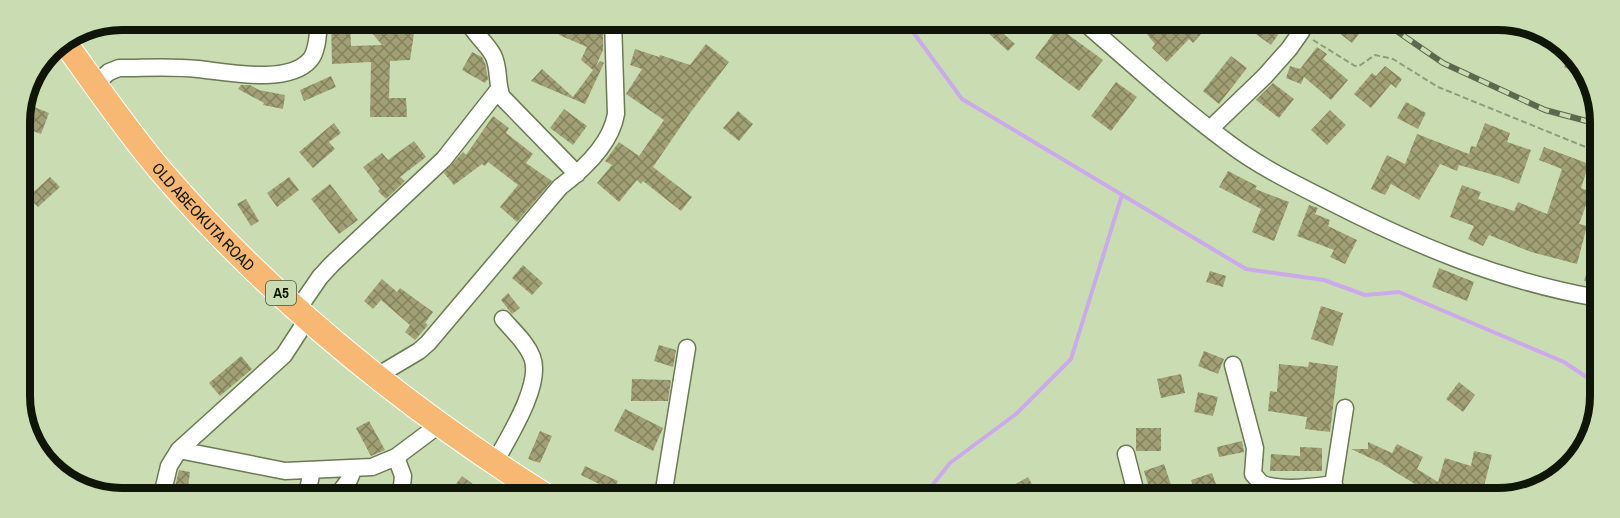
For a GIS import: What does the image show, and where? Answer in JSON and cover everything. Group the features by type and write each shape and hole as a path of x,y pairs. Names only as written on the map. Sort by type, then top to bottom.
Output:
{"highway":[{"name":"OLD ABEOKUTA ROAD","path":"68,47 160,170 221,236 303,314 376,376 440,424 534,488"}],"street":[{"path":"95,84 109,72 118,68 197,69 227,74 288,72 309,61 315,53 318,30"},
{"path":"472,30 494,56 502,97 577,174"},
{"path":"376,376 419,351 428,343 533,217 561,187 596,156 615,122 614,30"},
{"path":"1093,30 1210,129 1269,171 1397,235 1480,269 1536,286 1589,297"},
{"path":"1210,129 1265,76 1289,49 1296,30"},
{"path":"164,488 169,466 179,450 284,355 320,277 444,159 499,89"},
{"path":"495,462 520,414 534,379 532,358 519,337 503,319"},
{"path":"664,488 687,348"},
{"path":"1233,365 1255,448 1253,474 1260,483 1271,486 1320,488"},
{"path":"1333,488 1345,408"},
{"path":"179,450 285,471 372,467 396,457 440,424"},
{"path":"1126,454 1135,488"},
{"path":"396,457 403,476 402,488"},
{"path":"343,488 354,468"},
{"path":"310,488 312,470"}],"path":[{"path":"1301,30 1351,64 1359,66 1375,55 1393,59 1438,87 1590,149"}],"building":[{"path":"331,30 350,30 351,46 382,45 369,30 395,30 399,35 400,30 414,30 410,60 390,61 389,98 406,98 407,117 370,117 371,62 332,64"},
{"path":"562,30 603,30 603,50 596,66 600,61 604,63 585,104 531,81 542,69 573,97 593,70 581,60 587,47 559,35"},
{"path":"991,30 999,30 1015,44 1008,51 988,33"},
{"path":"1056,30 1062,30 1103,60 1079,91 1035,58"},
{"path":"1144,30 1201,30 1203,32 1193,43 1189,39 1167,62 1152,48 1155,44"},
{"path":"1251,30 1281,30 1271,45"},
{"path":"1335,30 1362,30 1352,43"},
{"path":"706,44 729,62 653,167 692,197 681,211 643,181 641,184 637,180 619,202 597,183 612,165 605,161 619,142 639,156 664,120 626,94 642,69 630,65 635,49 690,65"},
{"path":"1317,47 1327,54 1323,59 1348,80 1331,100 1304,77 1301,84 1286,78 1290,66 1300,69"},
{"path":"472,52 482,57 485,63 488,79 485,83 462,70"},
{"path":"1231,56 1247,68 1219,104 1203,91"},
{"path":"1567,61 1576,72 1564,67"},
{"path":"1385,66 1402,79 1396,88 1391,84 1371,108 1354,94 1372,73 1376,76"},
{"path":"331,76 336,87 304,101 300,90"},
{"path":"1116,82 1137,97 1111,131 1091,116"},
{"path":"1273,83 1294,99 1279,118 1256,100"},
{"path":"241,85 250,85 259,90 285,95 283,109 263,105 264,103 238,89"},
{"path":"1406,102 1426,113 1418,129 1397,118"},
{"path":"32,106 49,113 41,134 30,130"},
{"path":"564,109 587,126 573,145 550,128"},
{"path":"1330,110 1346,125 1327,145 1311,130"},
{"path":"738,111 753,124 739,141 723,128"},
{"path":"493,116 509,128 506,133 533,154 526,163 552,181 517,222 500,207 518,185 488,162 454,185 444,173 463,152 466,155"},
{"path":"334,123 341,133 329,142 335,149 313,168 299,152"},
{"path":"1485,123 1510,133 1507,142 1531,150 1519,184 1459,165 1457,171 1440,164 1419,200 1391,184 1385,195 1371,189 1387,155 1405,164 1417,134 1469,154 1471,146 1476,147"},
{"path":"414,141 426,157 400,177 405,181 386,199 378,191 380,189 363,167 382,153 388,160"},
{"path":"1544,147 1589,164 1581,188 1590,192 1590,195 1579,224 1587,226 1577,264 1531,252 1489,235 1483,246 1468,239 1474,226 1450,217 1462,185 1481,192 1478,199 1514,211 1518,202 1547,214 1562,169 1539,160"},
{"path":"1228,171 1257,186 1255,189 1289,202 1274,241 1252,232 1261,209 1219,187"},
{"path":"50,177 60,187 38,207 30,199 30,195"},
{"path":"289,177 299,190 277,207 267,193"},
{"path":"330,184 358,220 339,234 311,199"},
{"path":"246,199 259,221 251,226 237,204"},
{"path":"1309,205 1318,208 1315,214 1330,220 1328,226 1357,240 1345,264 1330,257 1334,250 1297,236"},
{"path":"523,265 543,283 532,295 512,278"},
{"path":"1439,268 1474,282 1467,301 1432,287"},
{"path":"1210,271 1226,276 1223,287 1206,282"},
{"path":"382,279 397,292 400,288 433,312 425,323 428,325 415,340 405,332 410,325 381,300 373,309 364,301"},
{"path":"508,293 520,308 512,314 501,300"},
{"path":"1321,306 1343,313 1333,346 1311,339"},
{"path":"659,345 676,350 673,367 654,361"},
{"path":"1204,351 1224,359 1218,374 1198,366"},
{"path":"241,356 252,369 220,396 209,383"},
{"path":"1309,362 1338,366 1330,432 1305,429 1307,417 1268,411 1270,391 1277,392 1279,364 1308,367"},
{"path":"1181,374 1185,393 1161,398 1157,379"},
{"path":"632,379 671,380 668,401 631,401"},
{"path":"1459,382 1475,395 1463,412 1446,399"},
{"path":"1198,392 1218,397 1213,416 1194,412"},
{"path":"625,409 663,428 653,451 614,431"},
{"path":"369,421 385,450 371,456 356,428"},
{"path":"1136,428 1161,428 1161,451 1136,451"},
{"path":"540,431 552,436 540,463 528,459"},
{"path":"1242,441 1244,452 1219,457 1217,447"},
{"path":"1368,442 1392,453 1397,444 1423,457 1417,469 1438,482 1445,458 1471,466 1474,451 1492,455 1484,488 1418,488 1418,486 1381,463 1351,449 1368,449"},
{"path":"1300,447 1322,448 1322,471 1270,471 1271,454 1300,456"},
{"path":"1164,464 1172,488 1149,488 1144,471"},
{"path":"585,466 618,481 614,488 607,488 581,475"},
{"path":"179,470 190,472 188,488 175,488"},
{"path":"1212,473 1217,488 1194,488 1191,480"},
{"path":"462,476 478,488 461,488 456,484"},
{"path":"1028,477 1034,488 1009,488"}],"waterway":[{"path":"912,30 962,99 1246,269 1324,280 1365,295 1399,292 1564,362 1590,379"},
{"path":"930,488 950,463 1016,414 1071,359 1122,195"}],"railway":[{"path":"1395,30 1443,63 1545,110 1590,122"}]}
